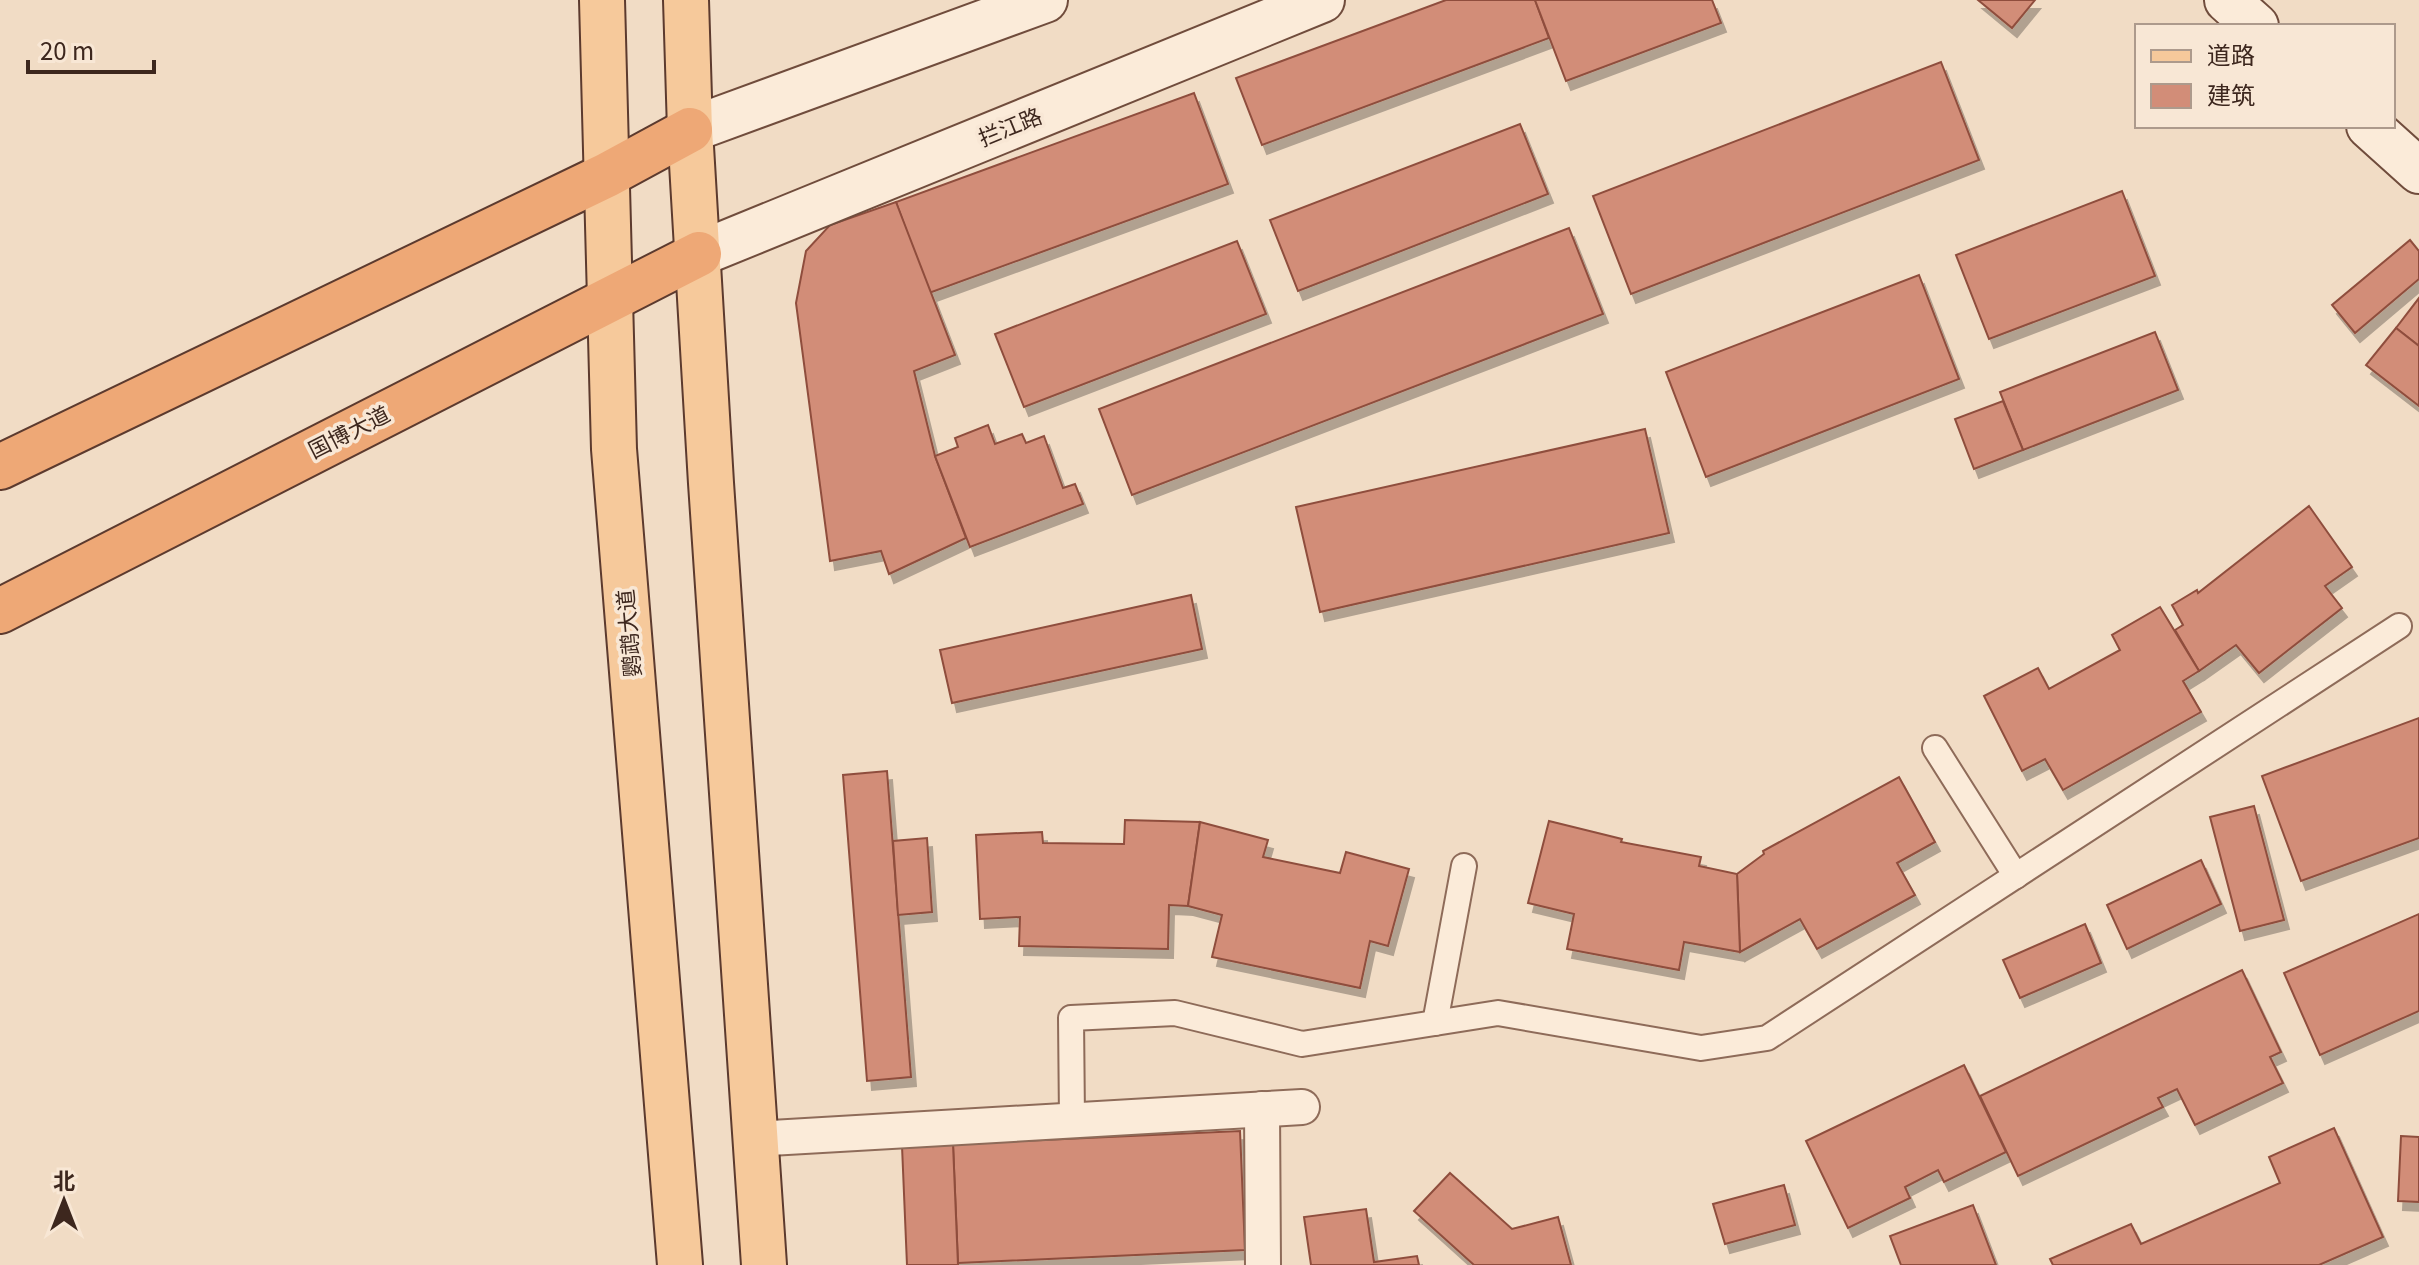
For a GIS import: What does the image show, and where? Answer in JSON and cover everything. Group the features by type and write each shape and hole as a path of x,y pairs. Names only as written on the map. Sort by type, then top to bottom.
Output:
{"highway":[{"path":"0,467 607,175 690,130"},
{"name":"国博大道","path":"0,611 699,254"}],"main road":[{"name":"鹦鹉大道","path":"602,0 614,449 680,1265"},
{"path":"686,0 690,130 711,483 764,1265"},
{"path":"690,130 1045,0"},
{"name":"拦江路","path":"699,254 1322,0"},
{"path":"2227,0 2254,24"},
{"path":"2371,128 2419,171"}],"street":[{"path":"1072,1119 1071,1018 1175,1013 1302,1044 1498,1013 1701,1048 1767,1038 2399,626"},
{"path":"1935,748 2016,876"},
{"path":"1435,1023 1464,866"},
{"path":"755,1139 1302,1107"},
{"path":"1262,1109 1263,1265"}],"building":[{"path":"1446,0 1535,0 1549,38 1262,145 1236,78"},
{"path":"1535,0 1712,0 1721,23 1566,81"},
{"path":"1978,0 2035,0 2012,28"},
{"path":"1941,62 1979,160 1631,294 1593,196"},
{"path":"1194,93 1228,184 929,293 896,202"},
{"path":"1520,124 1548,194 1298,291 1270,220"},
{"path":"2122,191 2155,276 1989,339 1956,255"},
{"path":"896,202 955,355 914,371 935,456 966,538 889,574 881,551 830,561 796,303 806,251 830,225"},
{"path":"1569,228 1603,314 1132,495 1099,409"},
{"path":"2410,240 2419,251 2419,279 2355,333 2332,305"},
{"path":"1237,241 1266,314 1024,407 995,334"},
{"path":"1919,275 1959,379 1706,477 1666,372"},
{"path":"2419,298 2419,346 2396,328"},
{"path":"2396,328 2419,346 2419,406 2366,365"},
{"path":"2155,332 2178,390 2023,450 2000,392"},
{"path":"2003,401 2023,450 1974,469 1955,419"},
{"path":"988,425 995,444 1022,434 1026,443 1044,436 1063,488 1075,484 1083,504 970,547 935,456 958,447 955,438"},
{"path":"1645,429 1669,533 1320,612 1296,507"},
{"path":"2309,506 2352,567 2325,586 2342,608 2259,673 2236,645 2199,671 2175,630 2183,625 2172,605 2197,590 2198,593"},
{"path":"1191,595 1202,649 952,703 940,650"},
{"path":"2160,607 2199,671 2183,681 2201,712 2063,790 2045,759 2022,771 1984,696 2038,668 2049,689 2120,650 2112,635"},
{"path":"2419,718 2419,838 2301,881 2262,776"},
{"path":"887,771 911,1077 867,1081 843,775"},
{"path":"1899,777 1935,842 1897,863 1915,895 1817,949 1800,919 1740,952 1737,874 1764,854 1763,851"},
{"path":"2254,806 2284,920 2240,931 2210,817"},
{"path":"1125,820 1200,822 1188,906 1169,905 1168,949 1019,946 1020,917 980,919 976,835 1042,832 1043,843 1124,844"},
{"path":"1549,821 1622,839 1621,842 1701,857 1699,866 1737,874 1740,952 1684,942 1679,970 1567,949 1574,914 1528,903"},
{"path":"1200,822 1268,840 1263,857 1340,873 1346,852 1409,869 1388,946 1370,941 1360,988 1212,957 1222,915 1188,906"},
{"path":"927,838 932,912 898,915 893,841"},
{"path":"2201,860 2221,904 2127,949 2107,905"},
{"path":"2419,914 2419,1011 2320,1055 2284,973"},
{"path":"2085,924 2101,963 2020,998 2003,960"},
{"path":"2242,970 2281,1052 2270,1057 2283,1083 2195,1125 2177,1089 2158,1098 2163,1107 2018,1176 1980,1096"},
{"path":"1964,1065 2006,1152 1944,1182 1938,1170 1905,1187 1910,1198 1848,1228 1806,1141"},
{"path":"2334,1128 2383,1237 2319,1265 2053,1265 2050,1259 2131,1224 2141,1244 2280,1183 2269,1157"},
{"path":"1240,1131 1245,1250 958,1263 953,1144"},
{"path":"2401,1136 2419,1137 2419,1202 2398,1201"},
{"path":"953,1144 958,1265 907,1265 902,1146"},
{"path":"1450,1173 1512,1229 1558,1217 1571,1265 1474,1265 1414,1211"},
{"path":"1784,1185 1795,1225 1725,1244 1713,1204"},
{"path":"1973,1205 1996,1265 1901,1265 1890,1236"},
{"path":"1366,1209 1374,1262 1417,1256 1419,1265 1311,1265 1304,1217"}]}
